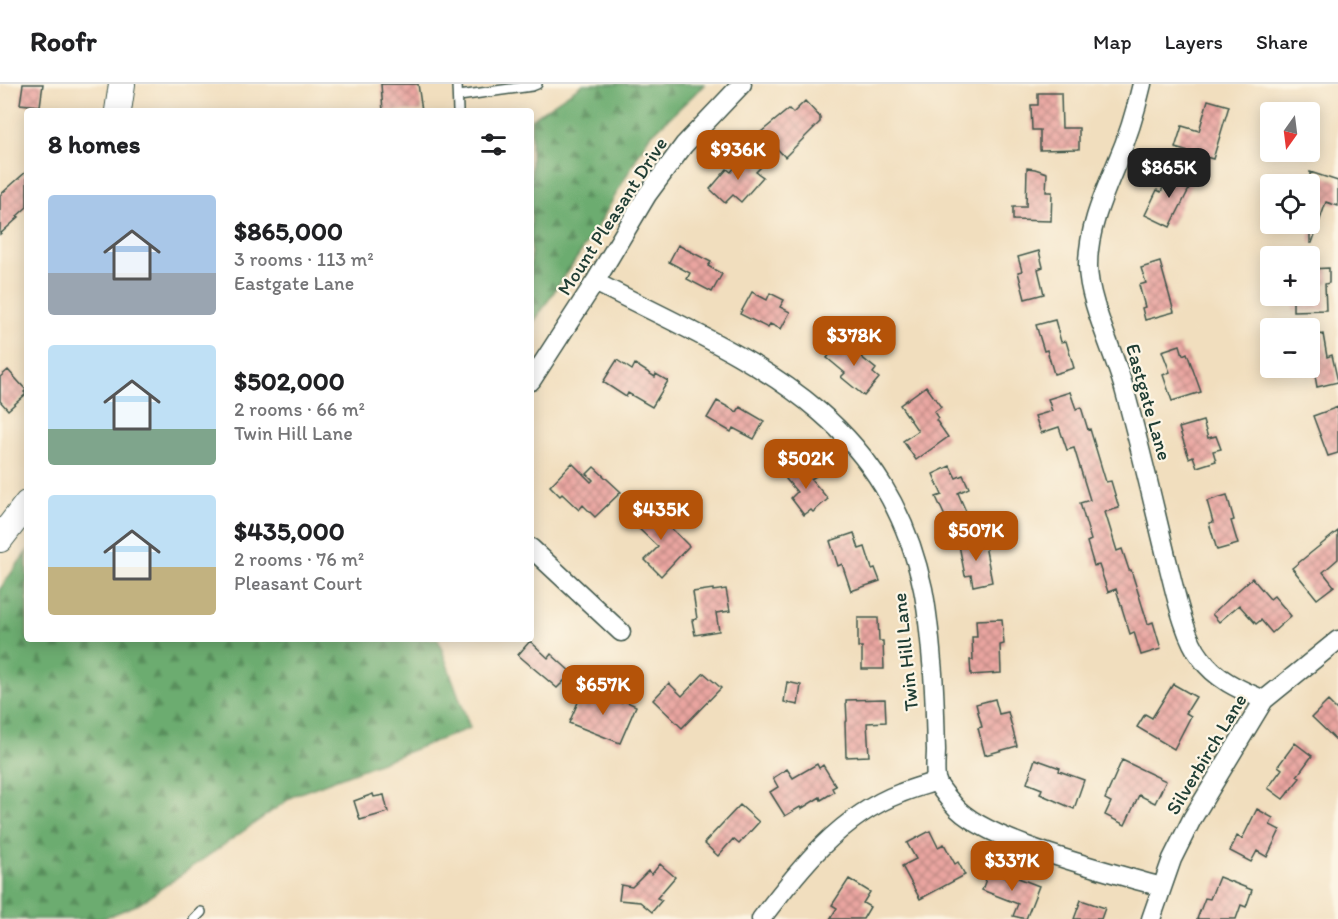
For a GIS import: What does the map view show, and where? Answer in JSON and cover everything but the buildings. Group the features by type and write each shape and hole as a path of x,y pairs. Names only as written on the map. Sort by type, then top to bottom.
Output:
{"main road":[{"path":"118,108 122,84"},
{"path":"0,539 24,508"}],"street":[{"name":"Mount Pleasant Drive","path":"534,376 595,282 646,195 684,145 742,84"},
{"name":"Eastgate Lane","path":"1142,84 1122,150 1100,201 1091,235 1088,267 1092,294 1125,390 1175,590 1190,637 1200,658 1215,674 1237,688 1264,700"},
{"name":"Twin Hill Lane","path":"595,282 726,348 775,377 814,406 844,433 877,475 904,528 923,588 928,617 933,679 937,781"},
{"path":"534,551 621,632"},
{"name":"Silverbirch Lane","path":"1151,919 1172,860 1192,819 1264,700 1338,640"},
{"path":"761,919 788,884 833,834 899,793 937,781 955,806 970,819 993,832 1161,887"}],"lane":[{"path":"458,84 458,108"},
{"path":"459,96 537,84"}],"green space":[{"path":"583,84 705,84 648,138 595,231 534,322 534,117"},
{"path":"24,555 24,642 439,642 470,728 295,795 139,904 102,919 0,919 0,589"}]}
